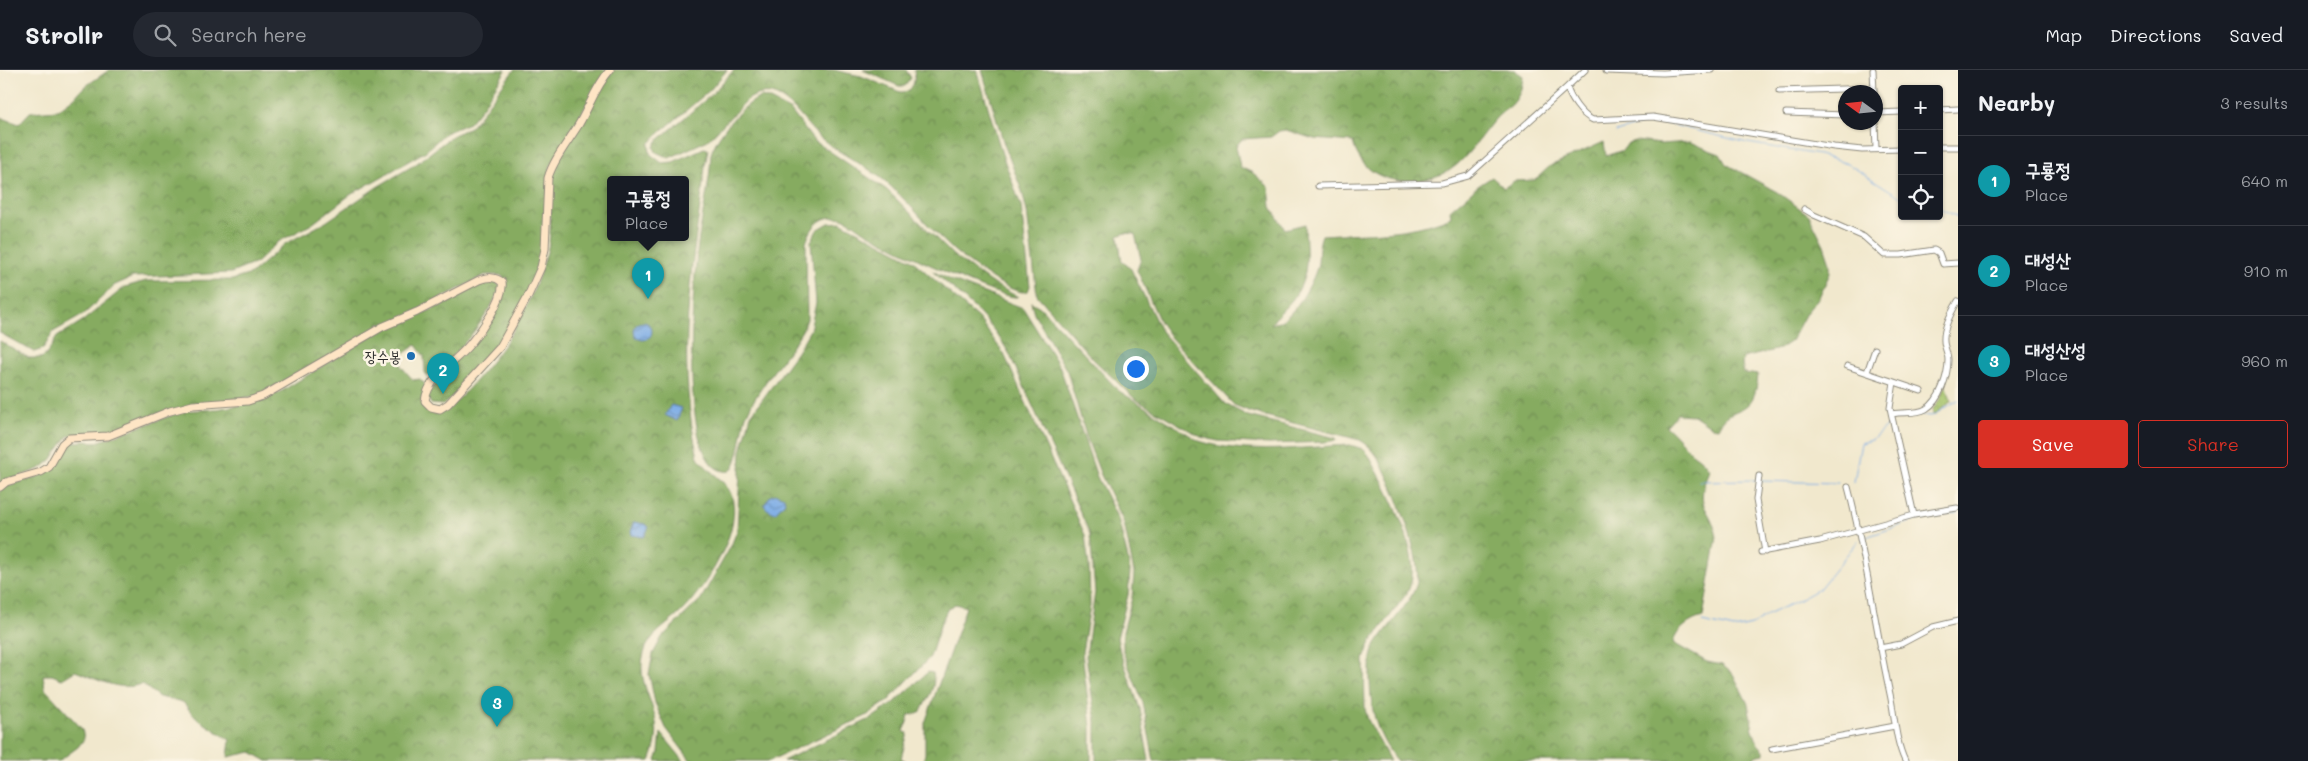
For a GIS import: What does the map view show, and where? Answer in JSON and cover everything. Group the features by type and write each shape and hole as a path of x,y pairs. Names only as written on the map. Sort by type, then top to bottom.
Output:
{"street":[{"path":"0,487 6,482 41,472 49,466 62,444 69,438 108,436 170,411 193,405 248,401 263,396 382,327 426,308 479,280 487,277 496,278 502,282 503,287 498,302 470,345 450,362 426,391 425,401 431,407 440,409 448,404 500,347 528,296 541,267 544,249 548,178 551,168 580,121 600,82 610,70"},
{"path":"1318,186 1442,183 1468,176 1585,70"},
{"path":"1606,72 1663,73 1711,70"},
{"path":"1873,70 1874,85"},
{"path":"1567,87 1580,110 1593,120 1653,117 1834,147 1876,150 1898,149"},
{"path":"1779,91 1838,90"},
{"path":"1943,110 1958,109"},
{"path":"1883,113 1898,112"},
{"path":"1786,113 1838,115"},
{"path":"1875,130 1876,150"},
{"path":"1943,148 1958,147"},
{"path":"1804,209 1864,237 1884,255 1900,255 1934,250 1939,253 1943,264 1958,263"},
{"path":"1892,414 1915,413 1927,408 1935,401 1946,372 1948,360 1944,341 1945,333 1952,310 1958,301"},
{"path":"1867,372 1875,349"},
{"path":"1847,366 1921,391"},
{"path":"1894,382 1890,402 1914,515"},
{"path":"1760,476 1756,500 1763,552 1820,541 1914,515 1957,508"},
{"path":"1848,487 1860,530 1895,726 1905,761"},
{"path":"1880,648 1900,644 1933,626 1958,621"},
{"path":"1772,749 1895,726"}],"green space":[{"path":"109,70 506,70 483,106 469,123 445,133 426,151 350,195 312,224 278,242 256,263 231,273 133,277 115,285 83,315 53,332 43,349 34,352 0,333 0,202 2,201 0,117 19,124 30,112 58,110 74,98 83,88"},
{"path":"514,70 607,70 550,167 542,247 538,266 526,296 499,345 481,362 458,392 443,405 431,404 428,398 430,390 447,375 450,366 471,346 502,300 506,282 501,275 485,275 256,396 197,404 108,432 68,436 51,460 41,468 0,484 0,341 29,358 41,358 46,355 57,337 84,320 125,287 146,281 232,280 251,274 285,244 326,222 377,187 416,164 452,136 472,126"},
{"path":"614,70 727,70 710,90 649,144 650,154 662,163 673,162 704,148 708,149 689,300 687,332 688,395 698,457 726,485 733,504 733,521 728,538 711,573 679,614 658,631 646,647 644,653 642,662 643,680 657,728 656,742 650,761 267,761 251,752 228,757 230,740 196,718 183,702 159,697 142,684 116,686 75,671 62,679 52,675 43,675 45,689 82,729 84,739 78,747 59,761 0,761 0,490 39,476 52,469 70,443 83,441 97,442 184,411 216,409 254,403 282,391 376,333 445,304 482,281 489,279 500,286 490,309 448,361 428,376 425,373 424,356 416,345 400,356 401,366 413,380 420,379 426,385 422,398 426,409 433,412 441,412 458,400 497,354 516,326 536,285 549,241 551,186 556,165 605,79"},
{"path":"734,70 833,70 861,76 904,92 913,86 914,70 977,70 1002,154 1021,206 1030,286 1028,291 1021,292 1000,283 964,259 885,181 822,139 789,104 770,94 759,94 747,100 708,140 669,158 656,152 654,147 657,141 710,96"},
{"path":"863,70 906,70 911,78 905,86 899,86"},
{"path":"982,70 1514,70 1523,76 1521,89 1515,101 1498,116 1463,159 1450,170 1422,180 1392,180 1379,175 1368,168 1359,157 1353,142 1314,139 1286,130 1279,131 1271,137 1242,139 1236,146 1240,167 1253,173 1269,187 1271,207 1285,229 1305,224 1306,264 1302,282 1292,300 1271,324 1282,321 1305,294 1316,270 1322,235 1387,232 1435,223 1451,217 1450,210 1478,186 1492,177 1504,188 1514,181 1535,180 1550,166 1604,142 1606,156 1623,150 1628,143 1636,141 1661,144 1690,142 1720,154 1726,164 1777,192 1809,215 1824,245 1830,263 1830,273 1819,297 1806,313 1791,341 1779,349 1743,358 1744,373 1758,375 1752,399 1742,409 1723,420 1718,428 1712,427 1694,415 1677,414 1666,426 1709,470 1704,483 1703,500 1717,537 1703,617 1693,620 1684,626 1677,634 1673,643 1707,662 1722,665 1733,674 1748,704 1753,730 1758,744 1764,750 1764,754 1755,756 1753,761 1397,761 1379,731 1373,710 1370,688 1371,661 1375,646 1413,593 1416,586 1416,558 1398,500 1377,456 1360,440 1254,413 1234,405 1171,338 1160,322 1137,270 1141,259 1135,234 1125,233 1118,236 1122,262 1130,267 1161,331 1225,404 1248,416 1336,438 1336,440 1269,444 1218,441 1201,437 1135,399 1092,358 1037,295 1027,212 1022,191 1004,144"},
{"path":"761,97 791,111 813,140 887,190 954,256 990,282 1018,297 988,290 943,271 880,240 843,218 823,219 812,229 806,243 807,319 790,349 752,404 744,422 736,461 730,471 713,465 701,444 695,412 692,373 692,333 696,264 711,154 714,146 724,129 738,113"},
{"path":"840,222 912,260 979,319 1004,354 1085,535 1089,566 1090,606 1082,652 1091,727 1091,761 923,761 925,754 925,723 966,607 955,604 947,610 930,657 888,701 866,716 769,761 691,761 666,728 655,703 649,674 653,654 662,637 701,599 731,546 737,531 741,451 751,415 797,352 810,330 816,303 811,242 817,230 829,223"},
{"path":"932,271 1023,308 1060,367 1097,477 1118,519 1128,559 1130,572 1128,595 1117,638 1140,709 1149,761 1096,761 1096,722 1086,656 1095,592 1090,534 1009,353 984,319 965,299"},
{"path":"1031,302 1040,307 1119,391 1199,441 1217,446 1255,449 1293,449 1350,445 1363,449 1368,454 1401,522 1412,561 1412,578 1407,593 1371,642 1364,659 1365,709 1368,720 1390,761 1154,761 1143,703 1123,652 1123,632 1132,598 1134,573 1124,523 1101,475 1087,439 1067,371 1034,313"},
{"path":"1945,385 1952,401 1933,415 1933,409 1939,401"},
{"path":"928,672 933,673 934,678 930,694 920,713 909,715 904,732 908,733 901,758 906,761 783,761 872,718 894,703"},
{"path":"661,733 684,761 656,761"}],"water":[{"path":"643,322 649,325 652,331 649,337 643,340 637,337 634,331 637,325"},
{"path":"671,405 682,408 677,421 665,415"},
{"path":"776,494 784,497 785,502 775,513 764,505 770,496"},
{"path":"634,522 645,524 649,527 644,537 631,535 630,532"}],"waterway":[{"path":"1616,132 1642,124 1661,122 1748,143 1819,155 1848,164 1898,195"},
{"path":"1943,210 1958,217"},
{"path":"1896,419 1918,415 1932,416 1958,400"},
{"path":"1854,482 1861,443 1872,440 1890,423"},
{"path":"1699,481 1756,480"},
{"path":"1760,481 1838,483"},
{"path":"1863,538 1916,520 1958,513"},
{"path":"1702,622 1734,629 1752,625 1769,614 1819,589 1858,541"}],"place":[{"name":"구룡정","path":"648,299"},
{"name":"장수봉","path":"411,356"},
{"name":"대성산","path":"443,394"},
{"name":"대성산성","path":"497,727"}]}
